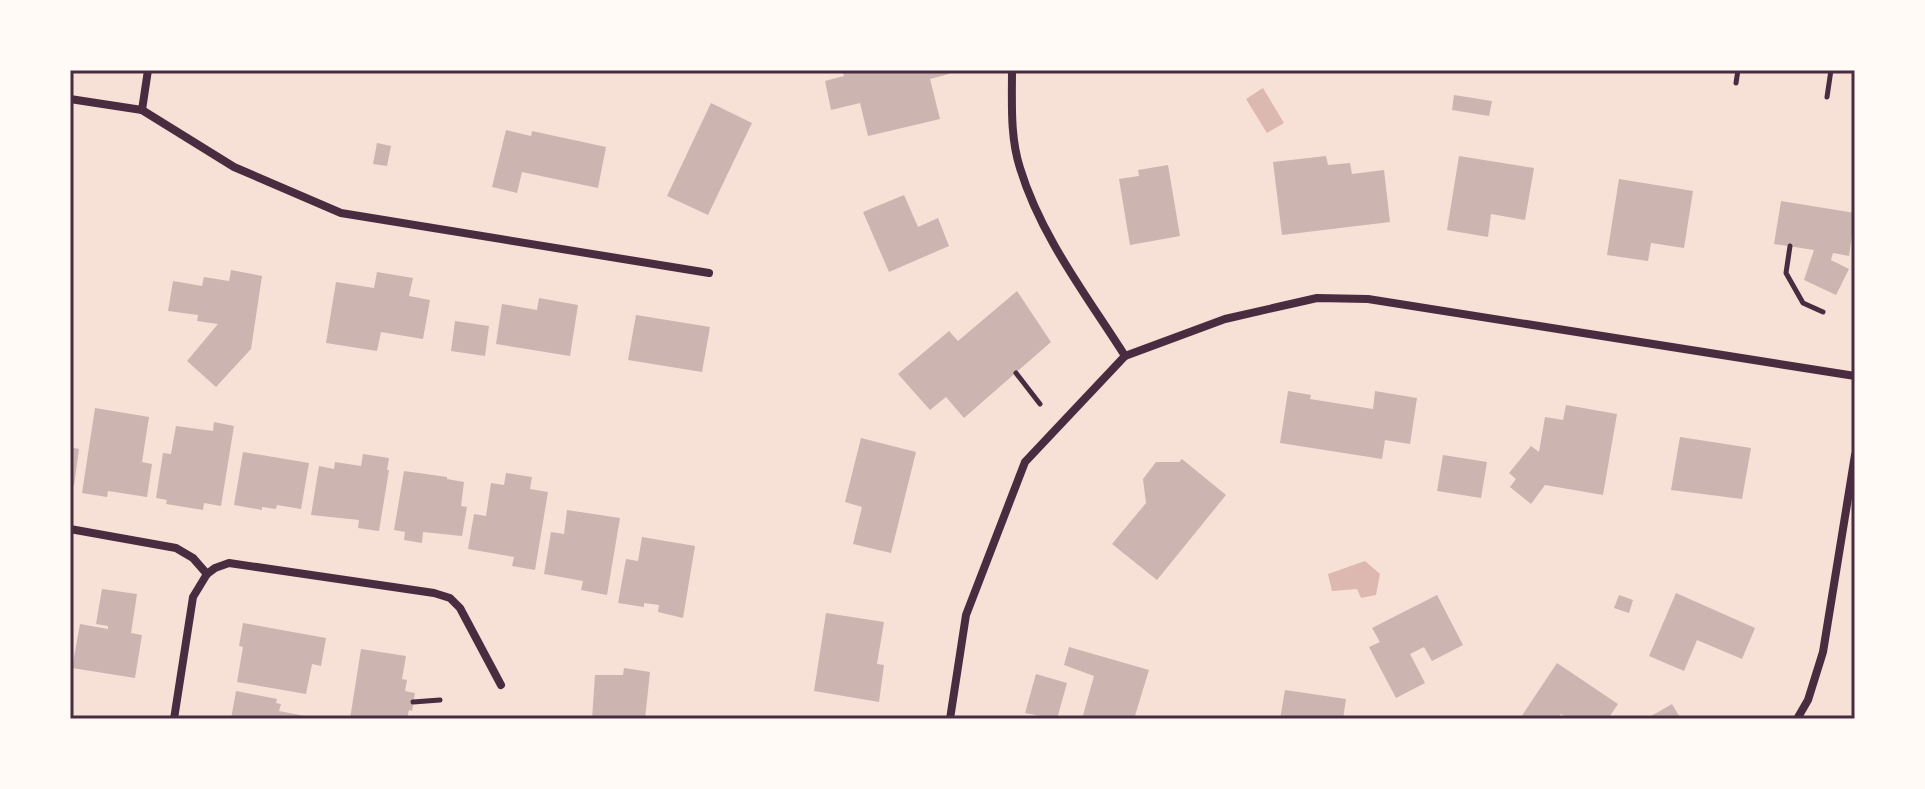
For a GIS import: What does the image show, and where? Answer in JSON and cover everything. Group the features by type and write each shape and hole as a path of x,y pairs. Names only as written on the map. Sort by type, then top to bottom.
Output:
{"street":[{"path":"142,110 148,70"},
{"path":"1012,70 1012,120 1020,168 1046,231 1125,356"},
{"path":"70,99 142,110 234,167 341,213 709,273"},
{"path":"950,719 966,615 1025,462 1125,356 1225,319 1317,298 1355,298 1384,299 1855,376"},
{"path":"1797,719 1808,700 1823,652 1855,455"},
{"path":"70,529 176,548 193,558 207,574"},
{"path":"174,719 193,597 207,574 229,563 434,593 450,598 460,608 501,685"}],"path":[{"path":"1736,83 1738,70"},
{"path":"1827,97 1831,70"},
{"path":"1790,246 1786,273 1803,303 1823,312"},
{"path":"1016,373 1040,404"},
{"path":"413,702 440,700"}],"shaded area":[{"path":"1263,88 1284,123 1267,133 1246,99"},
{"path":"1365,561 1380,574 1376,595 1361,598 1357,589 1332,591 1328,574"}],"building":[{"path":"842,70 948,70 949,74 930,79 940,119 868,136 860,103 831,110 825,81 844,76"},
{"path":"1454,95 1492,101 1489,116 1452,110"},
{"path":"711,103 752,123 708,215 667,196"},
{"path":"506,130 531,136 532,131 606,147 598,188 522,172 517,193 492,187"},
{"path":"377,143 391,146 387,166 373,164"},
{"path":"1326,156 1328,165 1350,163 1352,174 1384,170 1390,222 1282,235 1273,162"},
{"path":"1459,156 1534,168 1525,220 1491,214 1488,237 1447,230"},
{"path":"1168,165 1180,236 1130,245 1119,179 1139,176 1138,170"},
{"path":"1619,179 1693,191 1684,248 1651,243 1648,261 1607,255"},
{"path":"904,195 918,227 938,218 949,246 889,272 863,212"},
{"path":"1781,201 1855,213 1849,256 1833,253 1831,260 1849,269 1836,295 1804,280 1814,250 1774,244"},
{"path":"231,270 262,276 251,349 216,387 187,361 218,324 197,321 198,315 168,311 173,281 202,286 204,277 229,281"},
{"path":"377,272 413,278 409,296 430,300 423,339 381,332 377,351 326,343 336,282 374,288"},
{"path":"1017,291 1051,342 964,418 946,397 930,410 898,374 949,331 958,341"},
{"path":"539,298 578,305 570,356 496,344 502,304 537,310"},
{"path":"636,315 710,327 702,372 628,360"},
{"path":"455,321 489,326 485,356 451,351"},
{"path":"1288,391 1311,395 1310,399 1373,409 1375,391 1417,398 1410,444 1385,440 1382,459 1280,443"},
{"path":"1566,405 1617,414 1603,495 1545,485 1531,504 1510,487 1516,479 1509,473 1531,446 1539,452 1545,417 1563,420"},
{"path":"95,408 149,417 142,462 152,464 147,497 108,491 107,497 82,493"},
{"path":"214,422 234,426 221,506 204,503 203,510 166,504 167,500 156,498 163,453 171,454 176,426 213,431"},
{"path":"1680,437 1751,448 1742,499 1671,490"},
{"path":"861,438 916,452 891,553 853,544 862,507 845,502"},
{"path":"70,447 79,449 74,486 70,486"},
{"path":"243,452 309,463 301,509 277,505 276,509 262,507 262,510 234,505"},
{"path":"363,454 389,458 379,531 358,528 359,520 311,515 319,466 334,469 335,462 361,466"},
{"path":"1443,455 1487,462 1481,498 1437,491"},
{"path":"1182,459 1226,495 1157,580 1112,544 1146,503 1143,479 1156,462 1179,462"},
{"path":"404,471 464,482 461,506 467,507 462,536 423,532 422,543 404,540 405,532 394,530"},
{"path":"506,473 532,477 530,489 548,492 535,570 512,566 514,557 468,549 474,514 486,516 491,483 504,485"},
{"path":"567,510 620,518 607,595 581,590 583,581 544,574 551,532 564,534"},
{"path":"642,537 695,546 683,618 658,612 659,605 644,603 644,607 618,603 626,559 638,561"},
{"path":"102,589 137,594 131,633 142,635 135,678 72,668 80,624 108,629 108,626 96,624"},
{"path":"1676,593 1755,628 1742,659 1697,640 1684,671 1649,656"},
{"path":"1437,595 1463,645 1432,661 1424,647 1410,654 1425,683 1396,698 1369,647 1380,642 1372,628"},
{"path":"1619,595 1633,600 1629,613 1614,608"},
{"path":"826,613 884,622 877,664 884,665 879,702 814,691"},
{"path":"243,623 326,638 321,666 312,664 306,694 237,682 243,647 239,646"},
{"path":"1069,647 1149,670 1134,719 1082,719 1094,676 1064,665"},
{"path":"361,649 406,656 402,679 407,680 405,691 415,693 412,711 409,710 407,719 350,719"},
{"path":"1557,663 1618,704 1608,719 1569,719 1561,714 1558,719 1521,717"},
{"path":"624,668 650,672 645,719 592,719 595,675 623,675"},
{"path":"1036,674 1067,683 1057,719 1025,713"},
{"path":"1285,690 1346,699 1343,719 1280,719"},
{"path":"236,691 277,699 276,703 281,704 279,711 305,716 305,719 231,719"},
{"path":"1672,704 1681,719 1646,719"}]}
